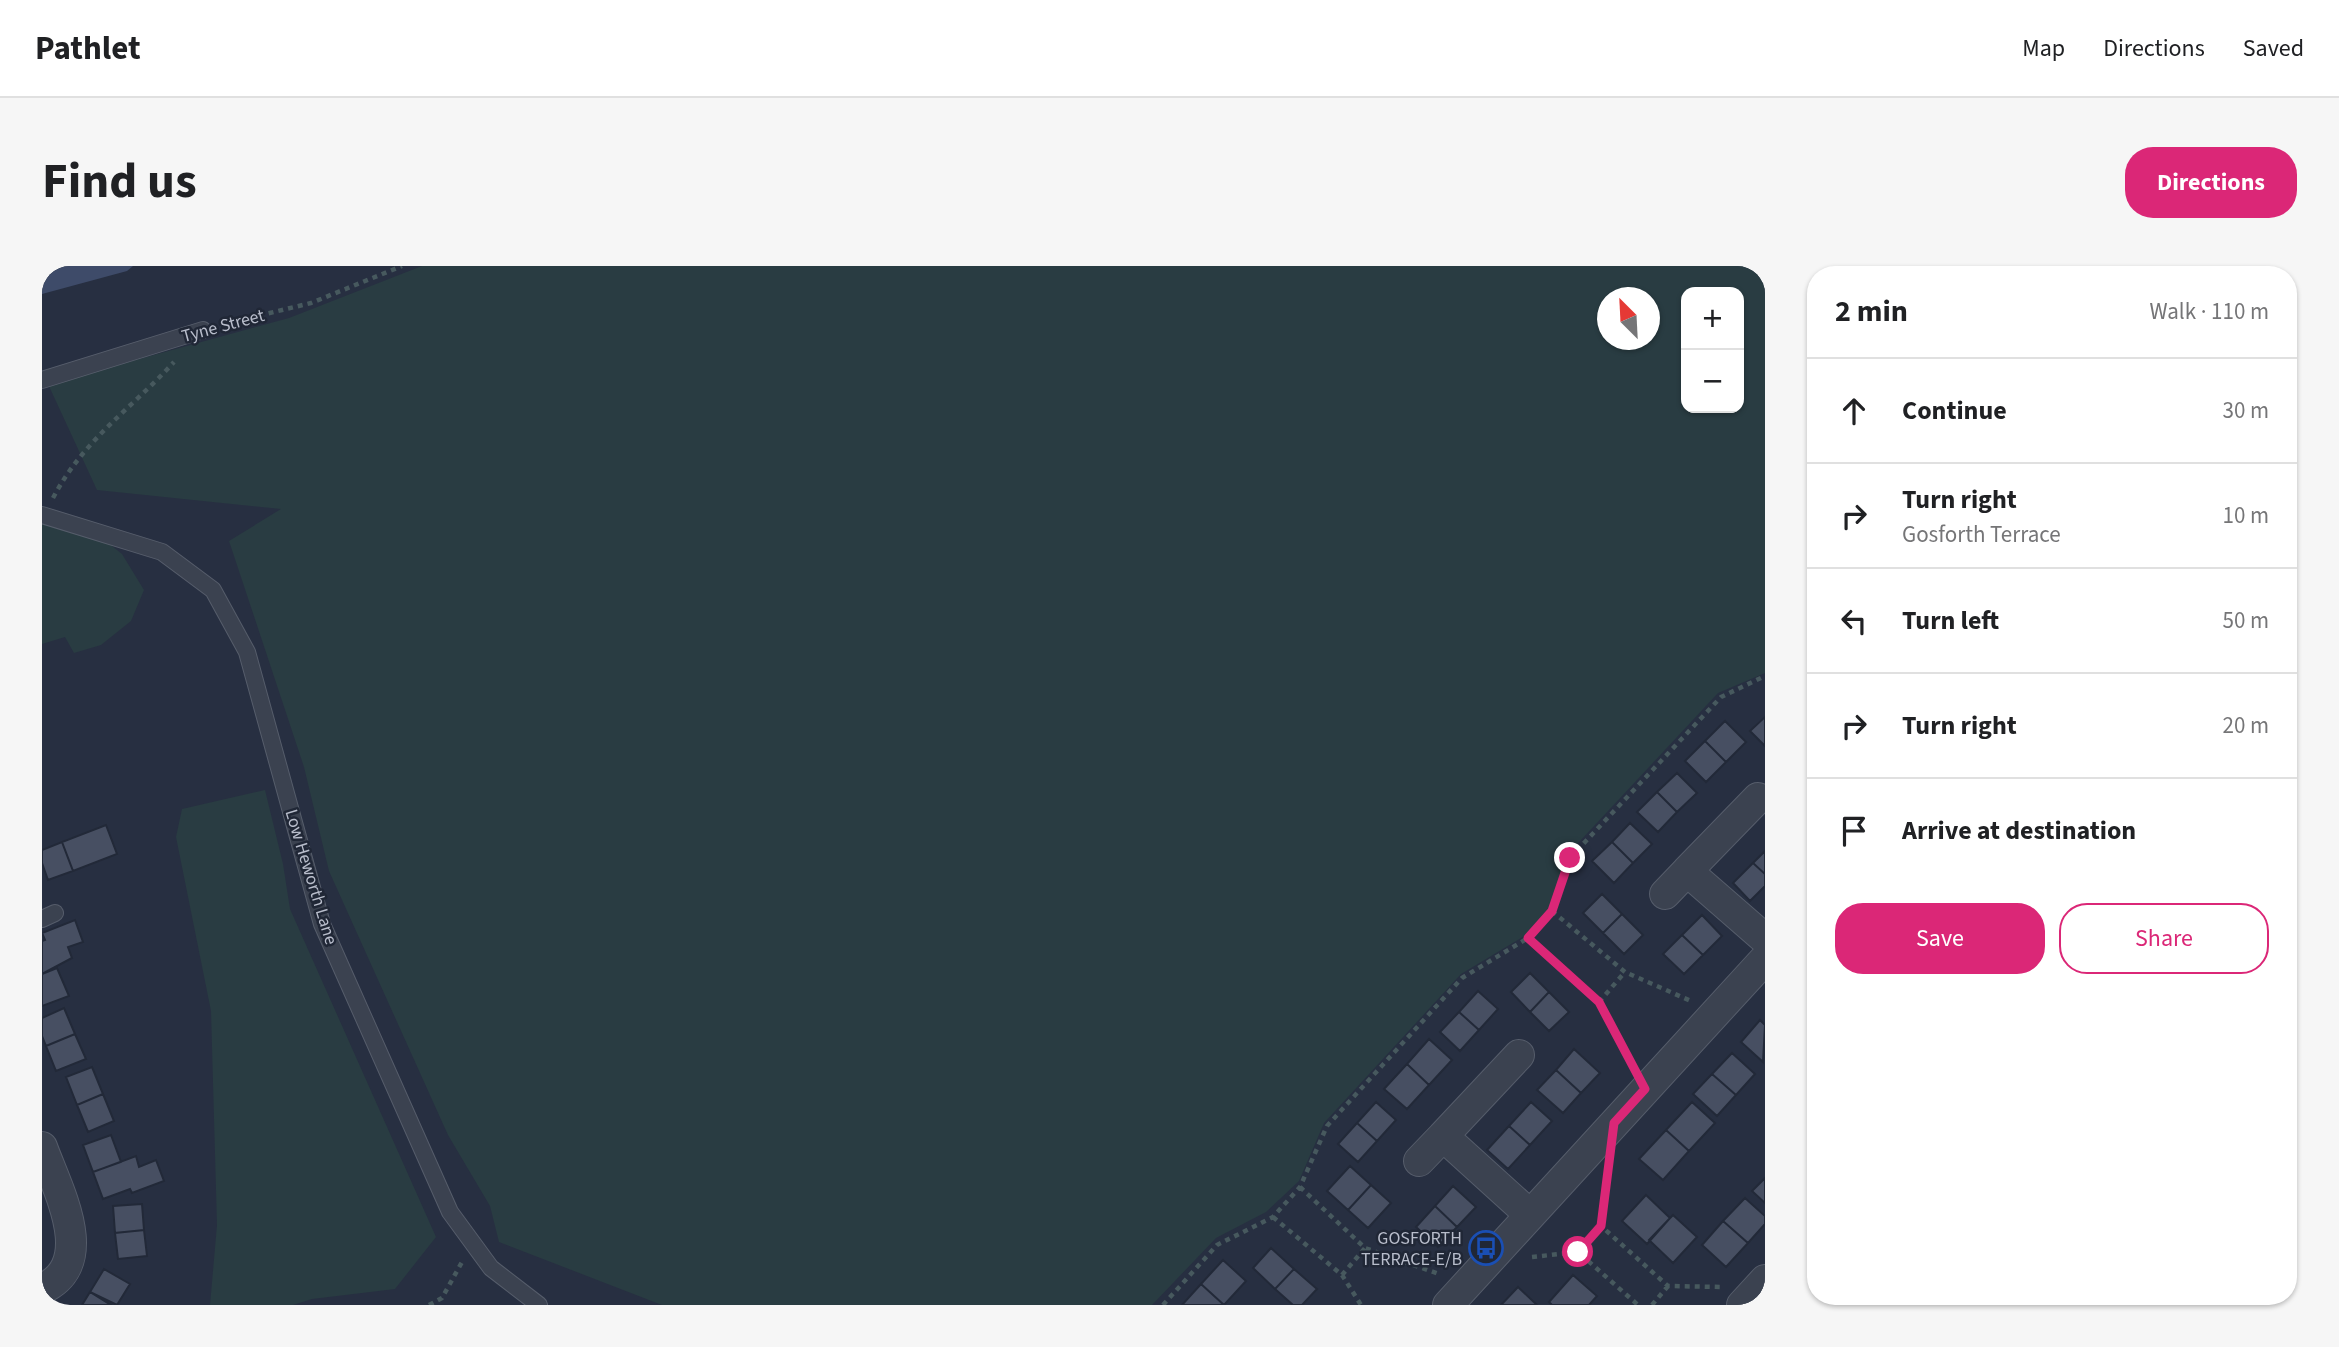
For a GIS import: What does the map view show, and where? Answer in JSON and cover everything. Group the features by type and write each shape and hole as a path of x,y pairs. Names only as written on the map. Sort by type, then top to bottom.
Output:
{"street":[{"path":"1665,894 1758,798"},
{"path":"1687,871 1765,939"},
{"path":"1467,1284 1765,959"},
{"path":"1419,1161 1519,1055"},
{"path":"1443,1136 1529,1214"},
{"path":"42,1147 72,1232 72,1253 56,1283 42,1289"}],"lane":[{"name":"Tyne Street","path":"42,380 203,330"},
{"name":"Low Heworth Lane","path":"43,516 162,552 213,590 247,652 322,924 450,1212 491,1268 539,1305"}],"path":[{"name":"Tyne Street","path":"203,330 311,303 402,266"},
{"path":"43,516 70,467 100,432 139,401 203,330"},
{"path":"1163,1305 1217,1245 1273,1217 1300,1187 1327,1126 1462,978 1528,938 1552,911 1570,858 1721,696 1765,676"},
{"path":"1552,911 1625,972 1716,1012"},
{"path":"1528,938 1599,1002 1645,1089"},
{"path":"1599,1002 1625,972"},
{"path":"1300,1187 1365,1248 1467,1284 1578,1252 1601,1226 1614,1123"},
{"path":"1273,1217 1342,1275 1361,1305"},
{"path":"1601,1226 1668,1286 1755,1291"},
{"path":"429,1305 442,1298 472,1243"},
{"path":"1342,1275 1365,1248"},
{"path":"1578,1252 1638,1305"},
{"path":"1651,1305 1668,1286"}],"shaded area":[{"path":"422,266 1765,266 1765,673 1718,693 1567,855 1549,909 1526,935 1461,974 1324,1123 1299,1181 1266,1212 1216,1238 1152,1305 662,1305 499,1242 490,1206 448,1135 329,871 304,767 229,541 281,509 97,490 48,384 289,318"},
{"path":"42,515 102,538 122,554 144,590 131,621 101,645 74,653 65,637 42,644"},
{"path":"265,790 283,864 290,909 436,1237 395,1289 312,1299 293,1305 210,1305 217,1225 211,1011 176,837 182,809"}],"water":[{"path":"42,266 133,266 127,271 42,294"}],"building":[{"path":"1765,717 1765,746 1750,731"},
{"path":"1725,721 1746,742 1726,762 1705,741"},
{"path":"1705,741 1726,762 1706,782 1685,761"},
{"path":"1677,773 1697,793 1677,812 1657,792"},
{"path":"1657,792 1677,812 1658,832 1637,812"},
{"path":"1630,823 1652,844 1633,863 1612,842"},
{"path":"106,825 117,854 73,871 62,842"},
{"path":"62,842 73,871 48,880 42,863 42,850"},
{"path":"1612,842 1633,863 1614,883 1592,861"},
{"path":"1765,851 1765,874 1753,863"},
{"path":"1753,863 1765,874 1765,886 1750,901 1733,883"},
{"path":"1602,894 1622,914 1603,933 1583,913"},
{"path":"1622,914 1643,935 1624,954 1603,933"},
{"path":"1702,915 1722,936 1703,955 1682,935"},
{"path":"75,920 83,942 68,947 72,958 42,974 42,941 45,940 42,933"},
{"path":"1682,935 1703,955 1684,974 1663,954"},
{"path":"57,968 69,996 42,1006 42,974"},
{"path":"1530,973 1549,992 1530,1012 1511,992"},
{"path":"1478,991 1498,1009 1479,1030 1459,1012"},
{"path":"1549,992 1569,1012 1549,1031 1530,1012"},
{"path":"64,1008 75,1034 46,1046 42,1036 42,1018"},
{"path":"1459,1012 1479,1030 1460,1051 1440,1032"},
{"path":"1760,1020 1765,1025 1763,1062 1741,1042"},
{"path":"75,1034 86,1059 56,1071 46,1046"},
{"path":"1429,1039 1452,1060 1429,1085 1407,1064"},
{"path":"1574,1049 1600,1073 1581,1093 1556,1070"},
{"path":"1732,1053 1755,1074 1736,1095 1712,1074"},
{"path":"1407,1064 1429,1085 1407,1109 1384,1089"},
{"path":"92,1067 103,1094 77,1105 66,1077"},
{"path":"1556,1070 1581,1093 1563,1113 1537,1090"},
{"path":"1712,1074 1736,1095 1717,1116 1693,1094"},
{"path":"103,1094 114,1121 88,1132 77,1105"},
{"path":"1376,1102 1396,1120 1377,1141 1357,1123"},
{"path":"1531,1102 1552,1121 1530,1145 1509,1126"},
{"path":"1692,1102 1715,1123 1689,1151 1666,1130"},
{"path":"1357,1123 1377,1141 1358,1162 1338,1144"},
{"path":"1509,1126 1530,1145 1508,1169 1487,1150"},
{"path":"1666,1130 1689,1151 1663,1180 1639,1159"},
{"path":"111,1135 121,1162 93,1172 83,1145"},
{"path":"136,1156 139,1167 156,1160 164,1181 132,1193 130,1189 103,1199 93,1172"},
{"path":"1350,1166 1371,1185 1348,1210 1327,1191"},
{"path":"1765,1178 1765,1203 1752,1191"},
{"path":"1371,1185 1391,1203 1368,1228 1348,1210"},
{"path":"1453,1186 1476,1207 1457,1227 1435,1206"},
{"path":"1646,1195 1670,1218 1647,1244 1622,1221"},
{"path":"1745,1198 1765,1216 1765,1224 1748,1243 1723,1221"},
{"path":"142,1204 144,1230 115,1233 113,1206"},
{"path":"1435,1206 1457,1227 1438,1247 1416,1227"},
{"path":"1673,1215 1697,1237 1673,1263 1649,1240"},
{"path":"1723,1221 1748,1243 1726,1267 1702,1245"},
{"path":"144,1230 147,1256 118,1259 115,1233"},
{"path":"1271,1248 1294,1269 1275,1289 1253,1268"},
{"path":"1223,1260 1246,1281 1224,1305 1201,1284"},
{"path":"104,1269 130,1284 117,1305 90,1292"},
{"path":"1294,1269 1317,1289 1302,1305 1293,1305 1275,1289"},
{"path":"1573,1275 1597,1296 1589,1305 1552,1305 1549,1302"},
{"path":"1201,1284 1224,1305 1182,1305"},
{"path":"1518,1287 1537,1305 1501,1305"},
{"path":"90,1292 111,1305 82,1305"}],"place":[{"name":"GOSFORTH TERRACE-E/B","path":"1486,1248"}],"route":[{"path":"1570,858 1552,911 1528,938 1599,1002 1645,1089 1614,1123 1601,1226 1578,1252"}]}
